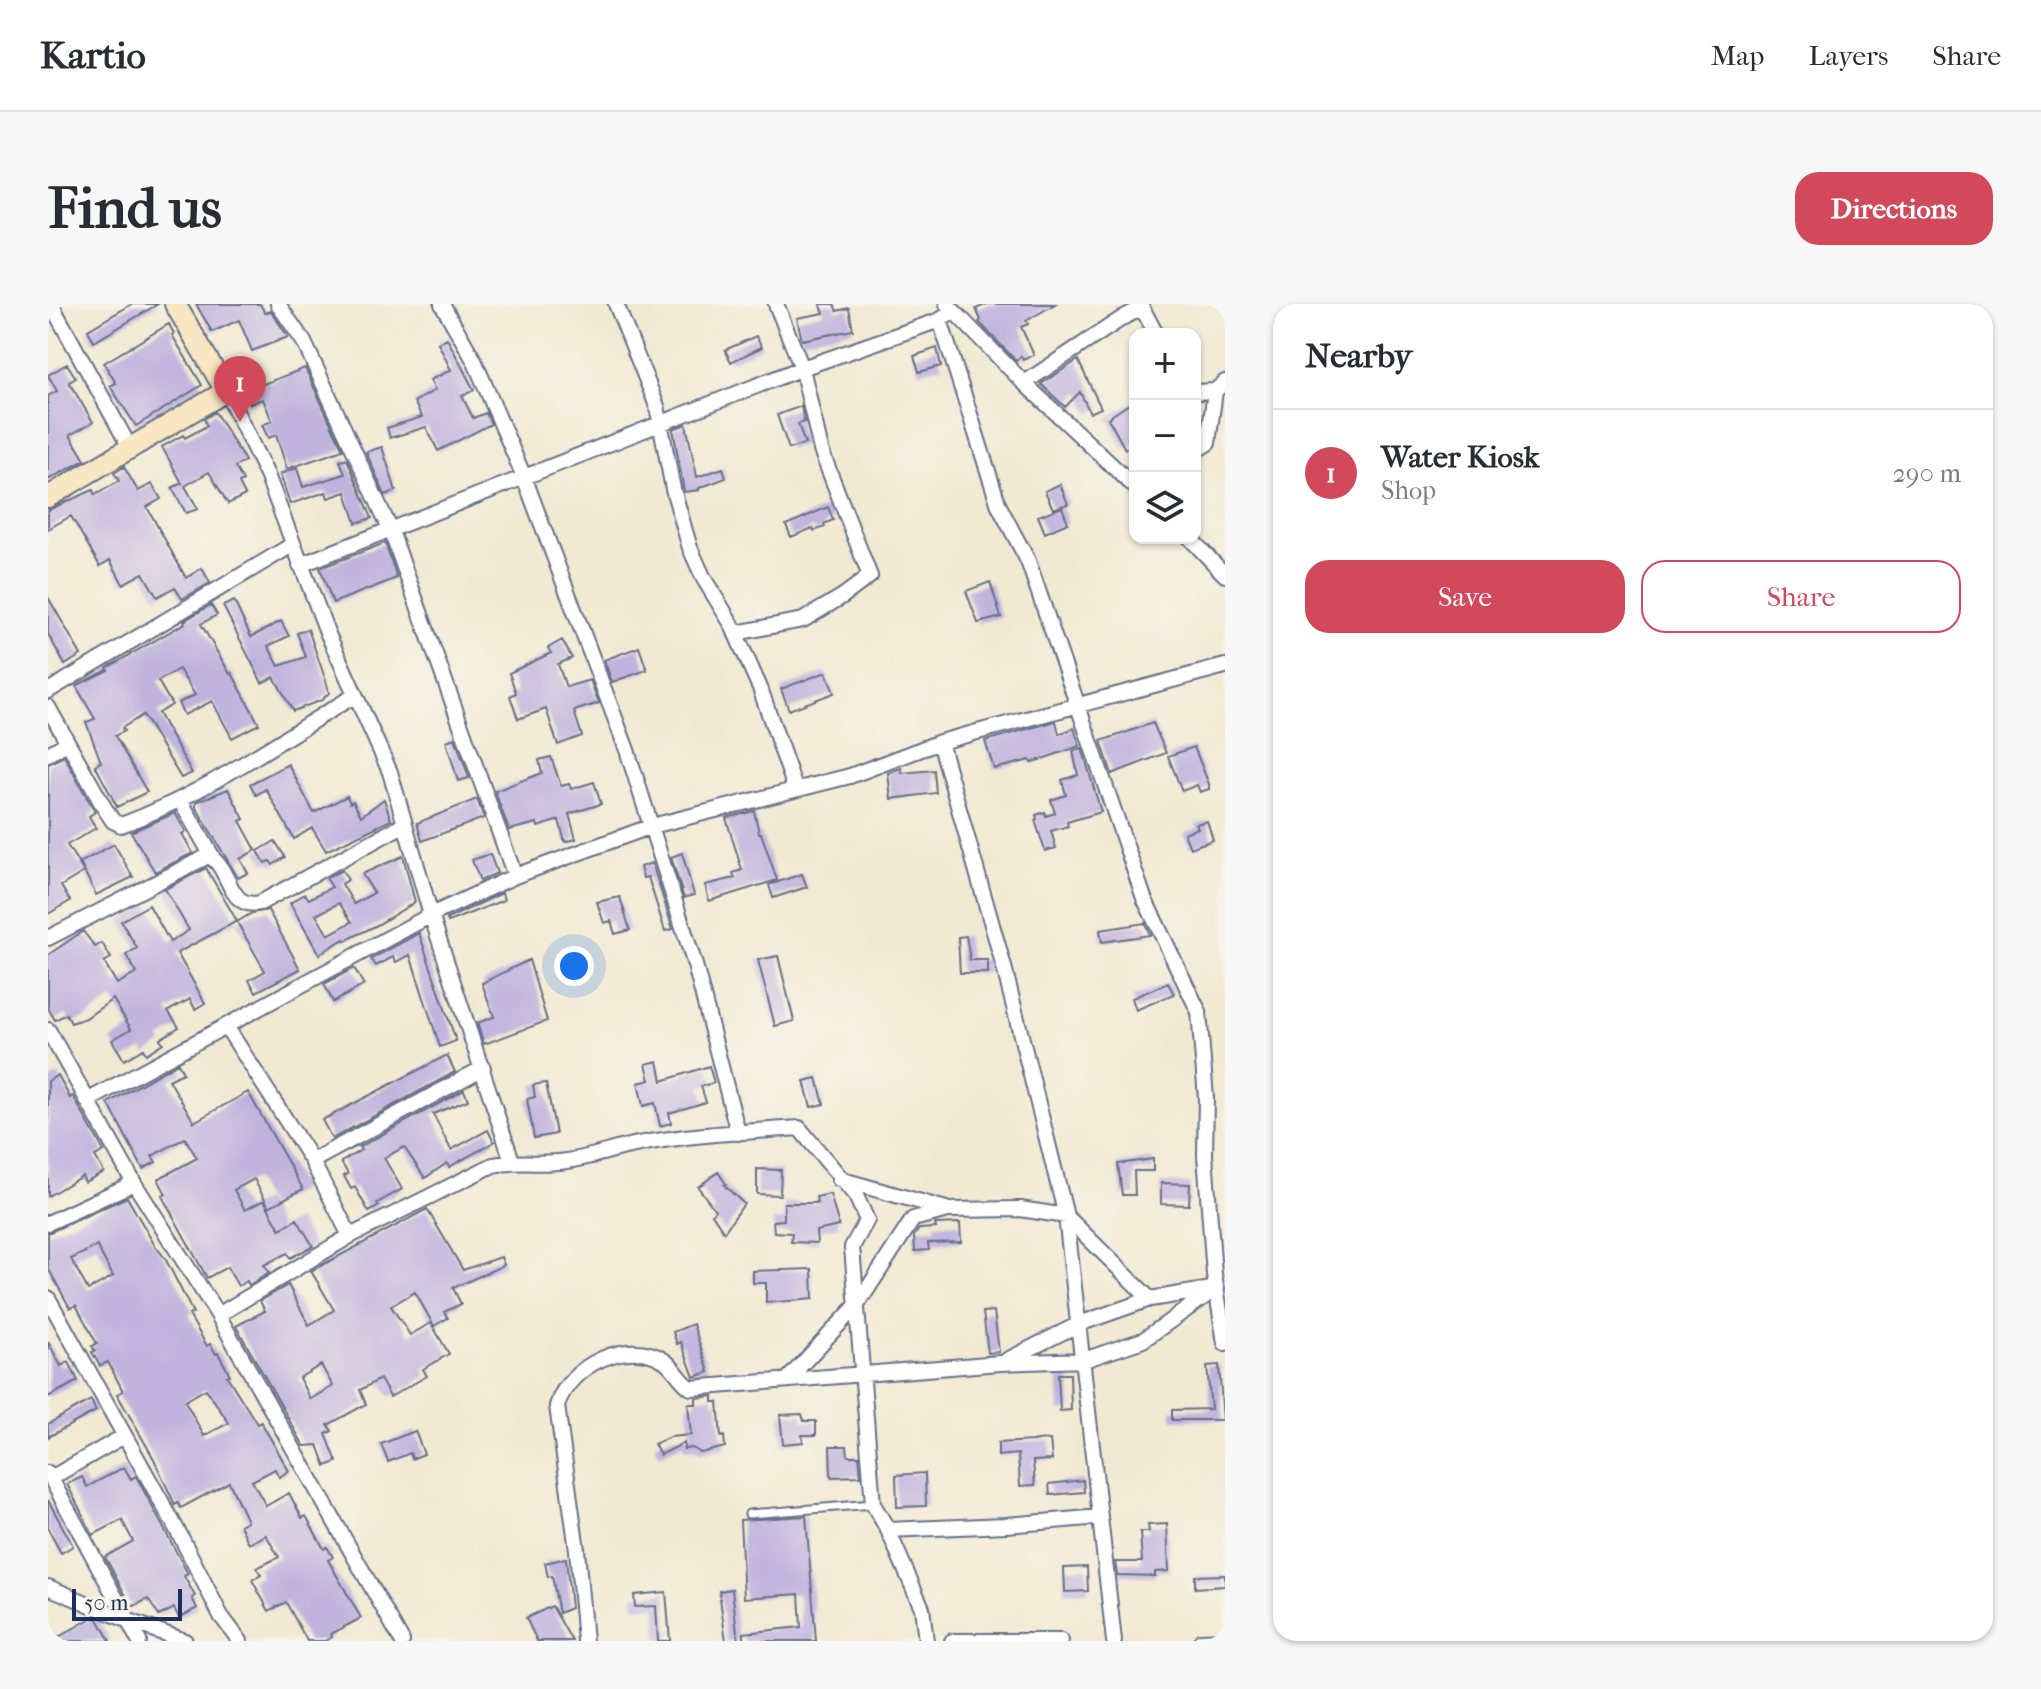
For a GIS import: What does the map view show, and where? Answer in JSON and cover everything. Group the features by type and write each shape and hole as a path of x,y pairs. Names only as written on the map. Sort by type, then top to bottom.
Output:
{"main road":[{"path":"48,497 226,391 175,304"}],"street":[{"path":"51,304 129,446"},
{"path":"278,304 304,342 391,531 515,876"},
{"path":"442,304 474,360 524,477 627,750 695,965 738,1133"},
{"path":"616,304 645,373 690,548 704,579 736,633 760,688 795,788"},
{"path":"736,633 803,620 870,576 821,450 802,368 776,304"},
{"path":"1024,383 1141,306 1153,328"},
{"path":"300,565 947,312"},
{"path":"947,312 1129,481"},
{"path":"947,312 999,506 1028,561 1144,898 1199,1012 1206,1098 1205,1155 1225,1343"},
{"path":"1201,447 1208,443 1220,386"},
{"path":"226,391 267,475 354,696 390,772 431,915 512,1161"},
{"path":"1196,544 1225,575"},
{"path":"48,691 292,545"},
{"path":"87,1101 431,915 515,876 652,826 850,776 940,742 1225,666"},
{"path":"48,707 105,809 113,821 121,825 144,818 180,800 354,696"},
{"path":"940,742 1004,967 1066,1216 1114,1641"},
{"path":"48,754 67,743"},
{"path":"180,800 234,895 254,904 405,824"},
{"path":"48,938 212,856"},
{"path":"226,1026 312,1161 350,1236"},
{"path":"48,1030 134,1183 218,1315 402,1641"},
{"path":"312,1161 483,1068"},
{"path":"218,1315 350,1236 477,1173 512,1161 539,1164 570,1161 638,1144 799,1128 856,1196 867,1220 852,1247 873,1504 888,1530 922,1608 926,1641"},
{"path":"839,1179 948,1210"},
{"path":"48,1223 134,1183"},
{"path":"789,1378 857,1305 913,1219 948,1210 1020,1209 1066,1216 1150,1299"},
{"path":"1000,1363 1079,1324 1150,1299 1217,1288"},
{"path":"585,1641 577,1550 557,1406 562,1390 584,1370 627,1350 648,1353 667,1362 682,1382 691,1388 789,1378 1084,1360 1143,1340 1217,1288"},
{"path":"48,1298 221,1616 240,1641"},
{"path":"124,1436 50,1476 139,1641"},
{"path":"888,1530 1100,1517"},
{"path":"48,1587 185,1641"},
{"path":"1201,1641 1225,1640"},
{"path":"952,1641 1061,1641"}],"lane":[{"path":"749,1514 873,1504"}],"building":[{"path":"132,304 158,304 94,342 88,330"},
{"path":"196,304 260,304 265,313 271,311 288,337 252,351 239,320 212,332"},
{"path":"820,304 834,304 837,311 849,308 853,330 802,340 797,318 824,313"},
{"path":"987,304 1055,304 1021,327 1034,355 1023,360 1021,356 1016,361 979,322 976,309"},
{"path":"169,324 172,335 202,385 136,426 110,386 116,383 104,363"},
{"path":"756,336 762,347 731,362 725,350"},
{"path":"447,338 474,390 462,396 473,418 486,413 491,424 438,451 426,427 390,438 387,428 422,417 414,402 435,390 430,380 451,370 438,343"},
{"path":"937,348 941,366 919,372 914,356"},
{"path":"1078,360 1101,408 1090,413 1080,392 1065,407 1041,384"},
{"path":"67,364 76,378 69,382 93,422 70,435 85,460 48,480 48,396 57,391 48,375"},
{"path":"305,368 343,450 287,469 276,435 268,438 262,425 272,421 263,399 250,404 245,391"},
{"path":"1129,404 1129,447 1125,449 1108,418"},
{"path":"801,406 804,422 798,424 805,444 789,449 777,415"},
{"path":"215,412 245,461 235,467 243,481 239,483 245,495 228,504 209,472 185,486 198,509 186,513 172,488 182,483 162,447 207,426 204,419"},
{"path":"686,424 697,477 723,468 726,478 699,490 684,492 673,429"},
{"path":"382,447 396,491 385,495 366,452"},
{"path":"347,459 372,518 356,523 346,492 328,498 326,492 290,504 280,474 297,468 303,487 345,474 340,461"},
{"path":"124,467 138,491 152,484 161,499 147,507 186,578 202,568 210,583 182,599 175,587 157,597 143,573 123,584 110,560 100,566 71,516 48,529 48,510 93,490 95,495 119,481 114,473"},
{"path":"1060,484 1068,504 1053,509 1045,491"},
{"path":"828,507 833,520 824,524 825,527 814,531 813,528 791,537 786,525"},
{"path":"1062,507 1068,523 1045,533 1038,516"},
{"path":"385,543 397,578 333,603 320,568"},
{"path":"990,582 1001,617 978,623 966,591"},
{"path":"48,597 81,655 65,665 48,634"},
{"path":"234,601 251,637 281,621 289,636 268,646 279,666 306,657 297,633 308,629 329,693 322,700 293,711 274,677 262,683 223,606"},
{"path":"211,605 217,615 201,624 259,724 232,738 212,701 184,715 178,703 195,695 179,669 158,681 172,705 158,713 192,773 181,778 143,715 115,736 147,792 117,807 95,765 101,762 86,722 95,719 76,686 108,670"},
{"path":"562,640 572,658 558,664 566,687 590,680 599,703 574,711 582,736 558,745 546,709 518,719 510,696 516,693 509,673 551,653 548,648"},
{"path":"639,647 647,670 612,682 604,660"},
{"path":"826,672 834,693 789,710 781,689"},
{"path":"1056,721 1059,734 1074,728 1080,746 1031,763 1030,760 994,769 985,741"},
{"path":"1153,723 1166,753 1112,774 1101,741"},
{"path":"455,738 469,778 458,781 446,741"},
{"path":"1194,747 1209,789 1200,792 1197,785 1182,791 1168,756"},
{"path":"1082,748 1101,812 1067,822 1068,826 1051,831 1056,848 1045,851 1036,815 1055,813 1051,800 1066,795 1062,780 1078,775 1073,751"},
{"path":"64,756 95,812 89,816 96,828 67,845 84,872 61,886 70,901 48,914 48,764"},
{"path":"551,757 561,786 569,784 571,789 594,782 601,804 569,814 576,839 565,842 559,820 538,827 537,823 509,830 495,791 542,773 539,760"},
{"path":"288,764 314,813 347,796 361,816 384,799 391,820 326,851 312,828 294,839 266,789 256,795 250,784"},
{"path":"901,768 902,773 934,770 936,793 891,799 888,773"},
{"path":"228,789 244,819 240,821 256,850 240,859 248,873 238,878 196,807 196,802"},
{"path":"477,799 484,818 422,841 417,823"},
{"path":"754,811 777,880 709,901 705,885 735,878 733,873 742,870 726,818"},
{"path":"175,813 193,853 155,872 131,832"},
{"path":"1207,821 1213,840 1190,848 1184,833 1198,828 1196,824"},
{"path":"275,841 285,857 273,865 270,861 265,863 258,851"},
{"path":"114,844 133,877 96,895 80,863"},
{"path":"682,853 694,895 684,898 671,857"},
{"path":"490,854 497,873 480,881 472,860"},
{"path":"403,856 415,902 319,954 290,903 305,894 309,899 332,887 326,878 342,870 348,880 342,884 354,904 374,893 362,874","holes":["339,903 352,922 328,935 316,915"]},
{"path":"652,863 673,929 665,931 648,877 643,878 640,867"},
{"path":"206,868 237,921 177,953 205,1003 195,1009 190,999 168,1011 179,1027 160,1039 163,1043 146,1054 143,1049 124,1060 112,1040 131,1029 113,999 86,1018 71,1023 66,1014 55,1020 48,1008 48,955 83,931 95,947 102,943 111,958 104,962 117,984 137,973 126,955 137,948 121,921 149,905 170,942 189,930 165,889"},
{"path":"802,874 807,887 773,898 769,885"},
{"path":"502,893 504,900 448,922 447,919"},
{"path":"620,897 630,930 615,934 611,921 604,923 597,902"},
{"path":"268,910 300,969 256,992 249,980 265,971 237,922 252,913"},
{"path":"1145,923 1150,935 1102,942 1100,930"},
{"path":"419,933 456,1041 440,1047 410,955 396,962 393,957 376,966 371,959"},
{"path":"966,936 970,960 988,960 988,973 960,973 958,937"},
{"path":"778,956 794,1021 775,1026 758,960"},
{"path":"529,960 547,1021 484,1044 477,1023 494,1017 482,983"},
{"path":"354,968 364,985 333,1002 324,984"},
{"path":"1168,983 1174,994 1136,1010 1132,998"},
{"path":"447,1055 455,1072 332,1139 322,1120"},
{"path":"658,1061 662,1081 709,1066 714,1083 701,1086 706,1102 669,1113 671,1123 660,1126 655,1103 643,1106 638,1083 650,1080 646,1064"},
{"path":"178,1063 183,1073 169,1080 194,1122 248,1092 303,1189 269,1207 254,1179 234,1190 245,1210 264,1200 280,1229 297,1219 313,1246 290,1258 287,1253 264,1265 269,1273 249,1285 247,1281 238,1286 227,1267 207,1278 162,1196 166,1194 158,1179 197,1158 185,1138 152,1156 156,1162 143,1169 108,1103"},
{"path":"58,1075 104,1151 95,1156 104,1172 85,1182 82,1176 48,1196 48,1081"},
{"path":"817,1078 824,1104 811,1107 804,1081"},
{"path":"546,1083 556,1134 534,1138 527,1099 535,1097 533,1085"},
{"path":"464,1090 468,1100 433,1114 451,1150 488,1130 494,1142 449,1167 447,1163 425,1178 404,1147 384,1158 402,1189 377,1203 379,1206 369,1212 355,1187 351,1189 341,1162 361,1150 359,1147"},
{"path":"1153,1159 1153,1171 1134,1171 1135,1195 1122,1195 1118,1164"},
{"path":"757,1169 781,1170 780,1195 757,1194"},
{"path":"718,1172 724,1185 744,1204 724,1232 712,1214 715,1210 698,1187"},
{"path":"1161,1183 1190,1184 1189,1205 1161,1204"},
{"path":"830,1194 839,1226 816,1231 817,1243 791,1242 792,1233 774,1232 773,1221 784,1220 784,1203 817,1203 816,1197"},
{"path":"127,1197 165,1258 193,1313 189,1315 207,1346 210,1344 218,1353 230,1375 227,1376 257,1424 261,1422 289,1471 279,1477 275,1469 252,1481 266,1506 289,1493 302,1518 306,1516 324,1549 327,1547 333,1557 328,1560 361,1618 331,1634 332,1637 325,1641 307,1641 286,1602 269,1611 252,1580 261,1575 257,1568 279,1557 266,1535 249,1544 240,1525 247,1521 229,1482 181,1508 178,1503 175,1505 154,1459 117,1394 123,1391 108,1362 100,1366 92,1352 95,1351 92,1346 97,1344 76,1305 70,1308 48,1268 48,1233","holes":["97,1246 113,1276 88,1290 71,1259","206,1389 229,1423 204,1436 185,1401"]},
{"path":"427,1209 463,1270 501,1257 504,1265 453,1288 461,1304 444,1312 448,1318 434,1326 415,1292 391,1306 410,1335 431,1323 449,1354 423,1369 427,1376 390,1397 380,1379 360,1390 366,1404 328,1425 332,1431 326,1434 337,1462 326,1466 318,1445 304,1446 236,1326 265,1311 260,1301 288,1285 309,1325 334,1310 311,1271","holes":["321,1365 333,1386 310,1399 299,1378"]},
{"path":"960,1223 961,1242 928,1243 929,1250 915,1251 914,1236 919,1229 936,1228 935,1224"},
{"path":"812,1269 813,1299 766,1303 766,1283 753,1283 753,1271"},
{"path":"994,1311 999,1352 988,1353 983,1312"},
{"path":"693,1324 709,1372 694,1377 681,1342 677,1344 673,1332"},
{"path":"48,1342 61,1366 69,1362 78,1381 48,1397"},
{"path":"1219,1365 1223,1420 1172,1420 1172,1410 1211,1409 1207,1366"},
{"path":"1058,1374 1070,1374 1071,1410 1060,1411"},
{"path":"713,1396 713,1402 718,1402 721,1437 724,1436 725,1447 701,1453 692,1448 684,1449 684,1443 660,1455 654,1444 670,1437 691,1435 688,1404 696,1404 696,1398"},
{"path":"91,1400 96,1411 48,1437 48,1424"},
{"path":"802,1414 804,1421 816,1421 816,1435 802,1435 803,1442 783,1444 780,1415"},
{"path":"415,1431 424,1454 412,1459 410,1453 388,1462 381,1444"},
{"path":"1050,1440 1052,1460 1033,1461 1035,1485 1020,1486 1018,1454 998,1456 998,1443"},
{"path":"830,1446 847,1446 848,1456 859,1456 861,1476 831,1477"},
{"path":"124,1467 131,1479 136,1476 188,1574 184,1576 195,1596 192,1598 197,1608 179,1618 174,1608 159,1616 148,1599 132,1607 105,1557 133,1541 122,1520 93,1535 67,1484 82,1477 87,1487"},
{"path":"925,1473 926,1506 897,1507 896,1475"},
{"path":"1083,1480 1084,1492 1050,1495 1049,1484"},
{"path":"48,1500 73,1546 61,1553 48,1529"},
{"path":"806,1516 816,1641 744,1641 744,1633 801,1627 799,1594 744,1598 740,1520"},
{"path":"1167,1524 1169,1571 1155,1572 1155,1576 1117,1575 1115,1562 1142,1562 1140,1532 1149,1532 1148,1525"},
{"path":"566,1558 571,1608 559,1613 552,1576 548,1577 545,1563"},
{"path":"1087,1567 1088,1591 1065,1592 1064,1568"},
{"path":"1225,1575 1225,1586 1195,1588 1195,1576"},
{"path":"732,1589 738,1641 726,1641 719,1591"},
{"path":"666,1592 670,1641 658,1641 656,1606 635,1607 634,1595"},
{"path":"552,1606 572,1641 537,1641 526,1618"},
{"path":"93,1617 98,1619 110,1641 52,1641"}],"place":[{"name":"Water Kiosk","path":"240,422"}]}
